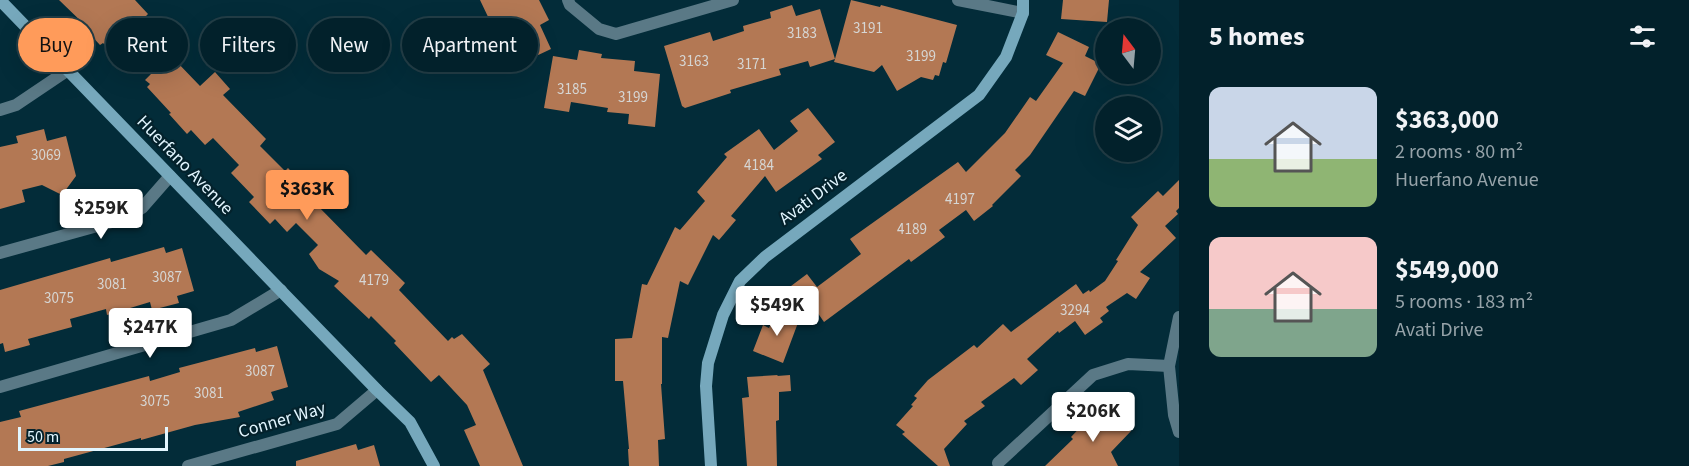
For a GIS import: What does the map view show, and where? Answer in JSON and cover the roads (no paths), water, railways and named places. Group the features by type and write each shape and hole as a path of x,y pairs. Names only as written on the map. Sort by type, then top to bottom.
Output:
{"street":[{"name":"Huerfano Avenue","path":"0,0 18,19"},
{"path":"568,0 599,29 616,34 733,0"},
{"path":"958,0 1023,14"},
{"name":"Avati Drive","path":"711,466 706,386 708,363 723,315 740,281 765,256 979,95 1006,57 1023,14 1023,0"},
{"path":"0,110 16,105 65,72"},
{"name":"Huerfano Avenue","path":"70,72 410,422 434,466"},
{"path":"0,253 126,218 141,208 170,176"},
{"path":"0,387 231,320 281,290"},
{"path":"1179,317 1168,366 1174,415 1179,432"},
{"path":"998,463 1093,375 1128,364 1168,366"},
{"name":"Conner Way","path":"188,466 337,424 377,390"}]}
